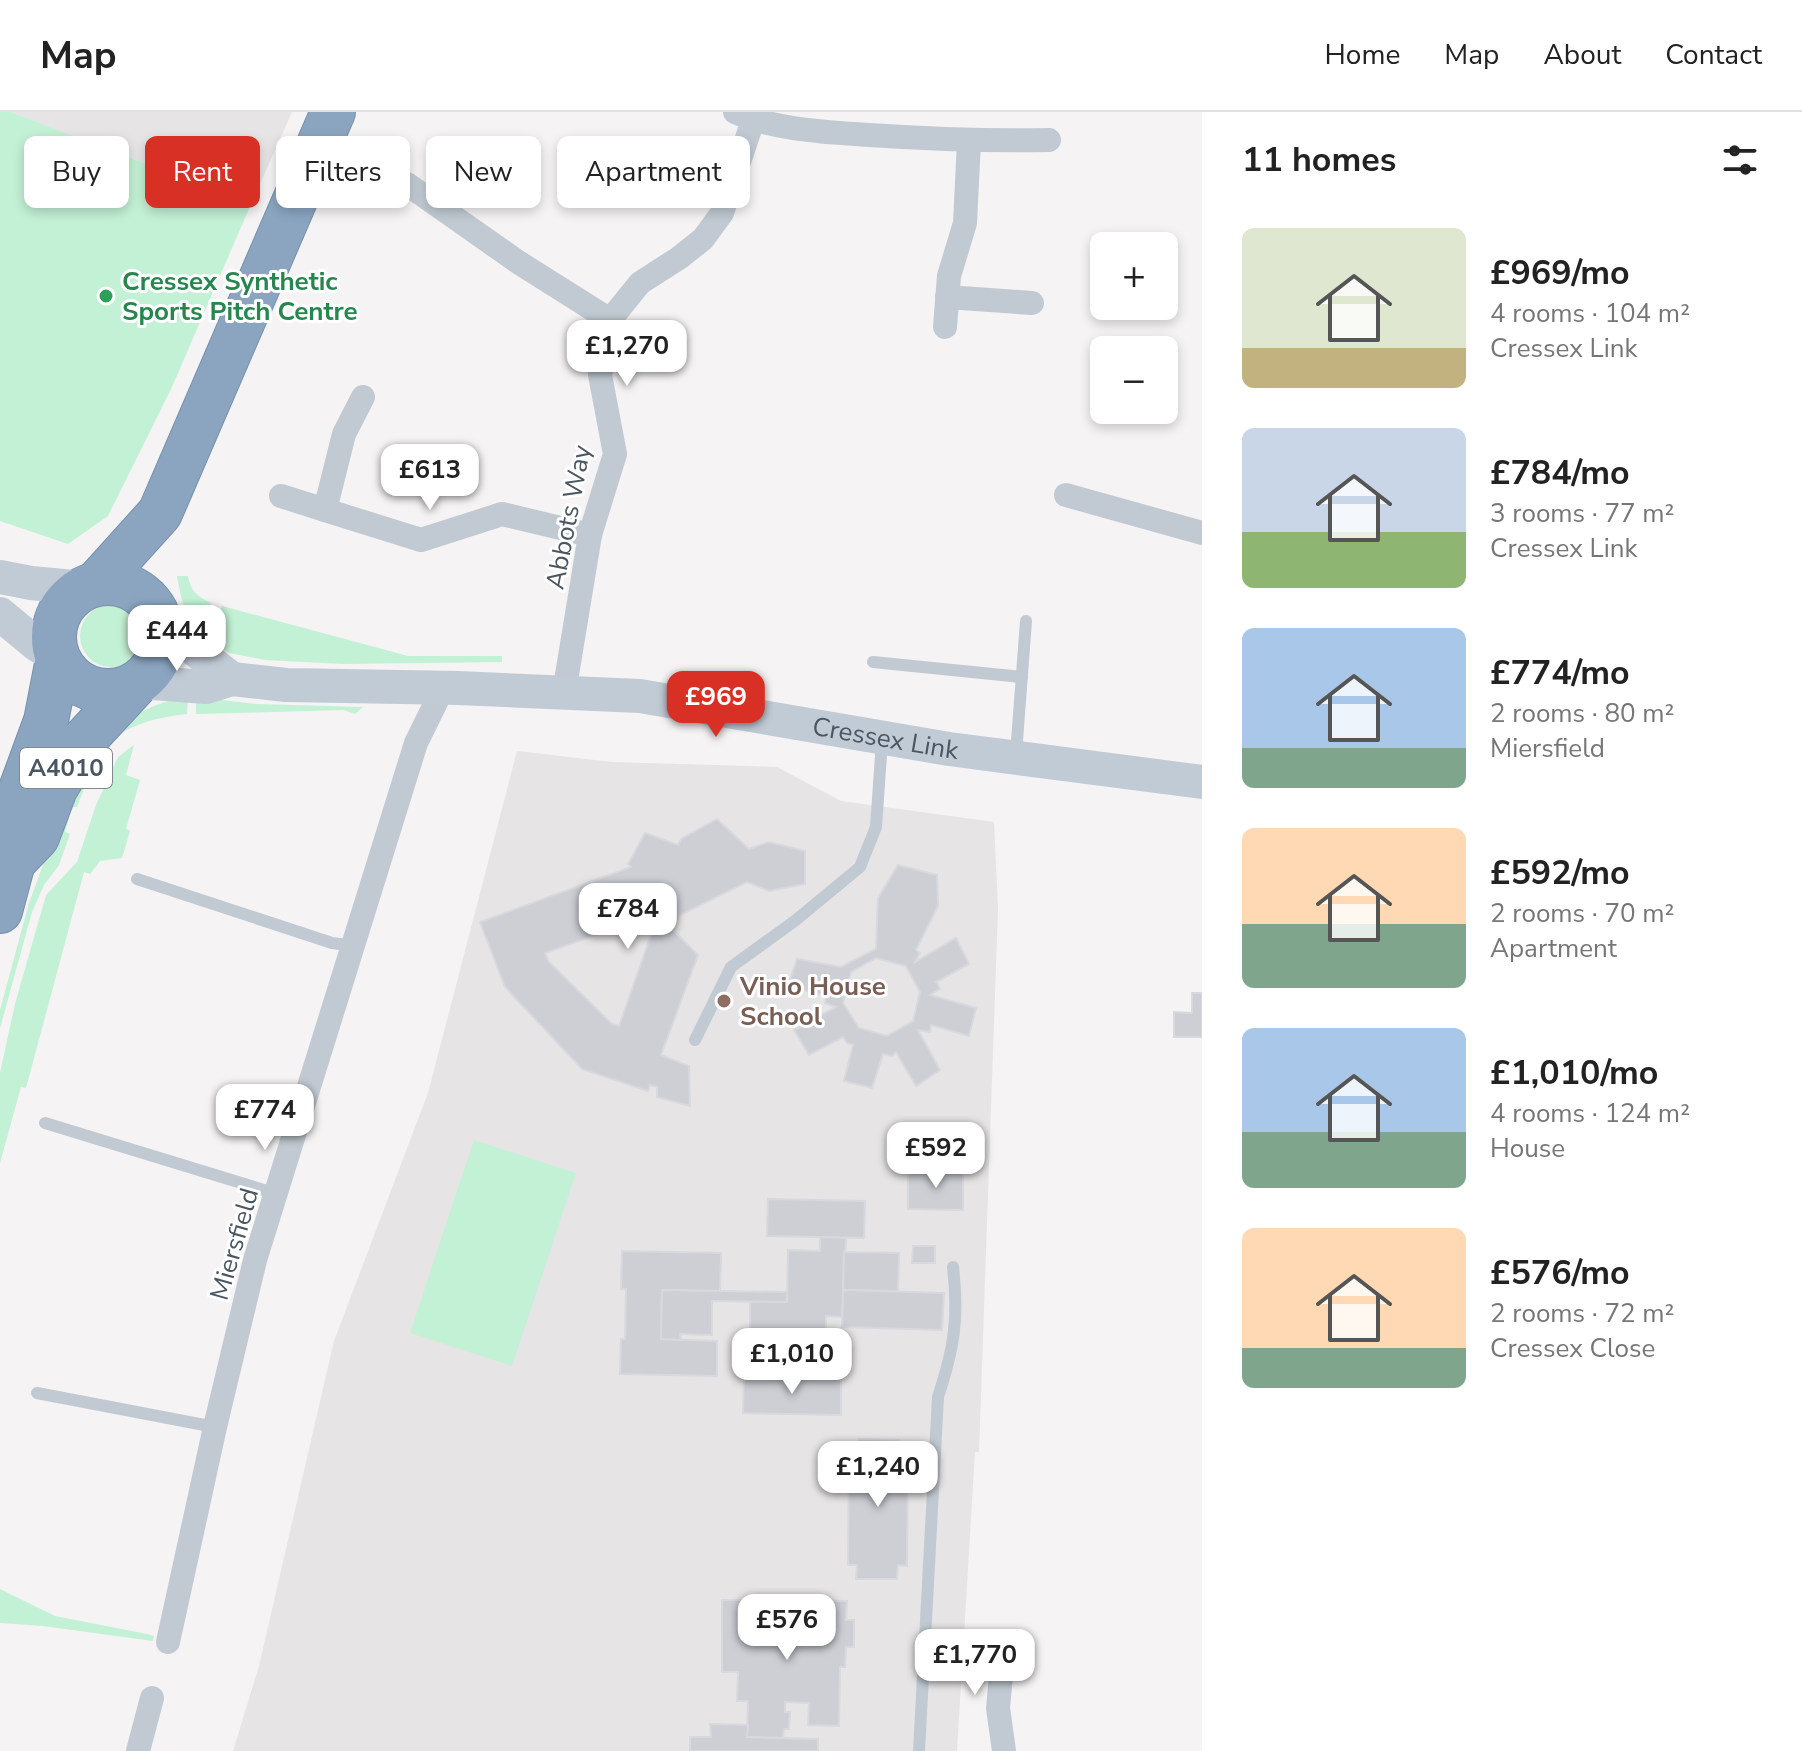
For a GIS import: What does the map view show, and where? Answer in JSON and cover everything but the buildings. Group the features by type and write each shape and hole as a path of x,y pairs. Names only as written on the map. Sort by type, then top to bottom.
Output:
{"highway":[{"name":"A4010","path":"0,911 13,862 6,830 46,721 58,658 53,641 55,625 61,610 71,597 90,586 160,513 333,112"},
{"name":"A4010","path":"13,862 37,837 55,789 85,739 151,671 159,656 162,640 160,513"},
{"path":"90,586 112,582 127,586 152,605 160,621"},
{"path":"58,658 68,674 82,685 100,691 118,691 137,683"}],"street":[{"path":"744,116 829,132 969,141 1049,140"},
{"name":"Abbots Way","path":"564,693 590,535 615,454 600,375 610,320 640,283 703,239 722,213 744,116"},
{"path":"945,327 949,276 965,223 969,141"},
{"path":"410,186 518,262 610,320"},
{"path":"947,297 1032,303"},
{"path":"325,510 344,434 363,397"},
{"path":"1066,495 1202,533"},
{"path":"281,496 421,540 502,514 590,535"},
{"path":"0,577 31,583 90,586"},
{"path":"0,614 58,658"},
{"path":"160,621 232,679"},
{"name":"Cressex Link","path":"137,683 206,687 232,679 286,685 640,696 883,738 1202,782"},
{"name":"Miersfield","path":"168,1642 255,1260 416,743 443,688"},
{"path":"1004,1642 998,1708 1004,1751"},
{"path":"138,1751 152,1698"}],"lane":[{"path":"1016,758 1026,621"},
{"path":"873,662 1022,677"},
{"path":"695,1040 731,967 796,920 860,867 876,827 883,738"},
{"path":"137,879 332,943 355,946"},
{"path":"45,1123 277,1194"},
{"path":"919,1751 938,1397 953,1351 956,1297 953,1267"},
{"path":"37,1393 215,1427"}],"shaded area":[{"path":"11,112 292,112 281,136 276,136 276,148 260,184 260,136 145,136 145,163 129,157 129,136 74,136"},
{"path":"517,751 612,762 777,767 841,801 994,822 998,908 979,1452 975,1452 957,1751 233,1751 259,1666 334,1341 428,1093"}],"green space":[{"name":"Cressex Synthetic Sports Pitch Centre","path":"0,112 11,112 74,136 24,136 24,208 129,208 129,157 145,163 145,208 249,208 172,387 108,516 68,544 0,521"},
{"path":"177,576 188,576 195,593 211,603 202,631 187,613"},
{"path":"111,605 123,607 133,614 140,624 140,648 133,658 123,665 111,667 99,665 89,658 82,648 80,636 82,624 89,614 99,607"},
{"path":"222,606 408,656 502,656 502,662 342,664 265,660 229,653 207,639"},
{"path":"196,697 257,704 363,707 355,714 344,710 196,714"},
{"path":"188,699 187,714 144,723 124,732 107,745 94,766 77,807 66,807 80,772 110,734 154,706"},
{"path":"134,745 126,775 140,780 126,829 130,831 122,858 100,861 90,874 84,872 26,1088 21,1087 0,1163 0,1073 15,1004 46,895 77,862 96,805 118,757"},
{"path":"61,816 69,818 65,832 70,834 59,865 44,885 32,912 0,1028 0,1010 29,903"},
{"path":"474,1140 576,1173 512,1366 410,1333"},
{"path":"0,1589 55,1616 147,1634 154,1636 153,1641 0,1623"}],"place":[{"name":"Cressex Synthetic Sports Pitch Centre","path":"106,296"},
{"name":"Vinio House School","path":"724,1001"}]}
